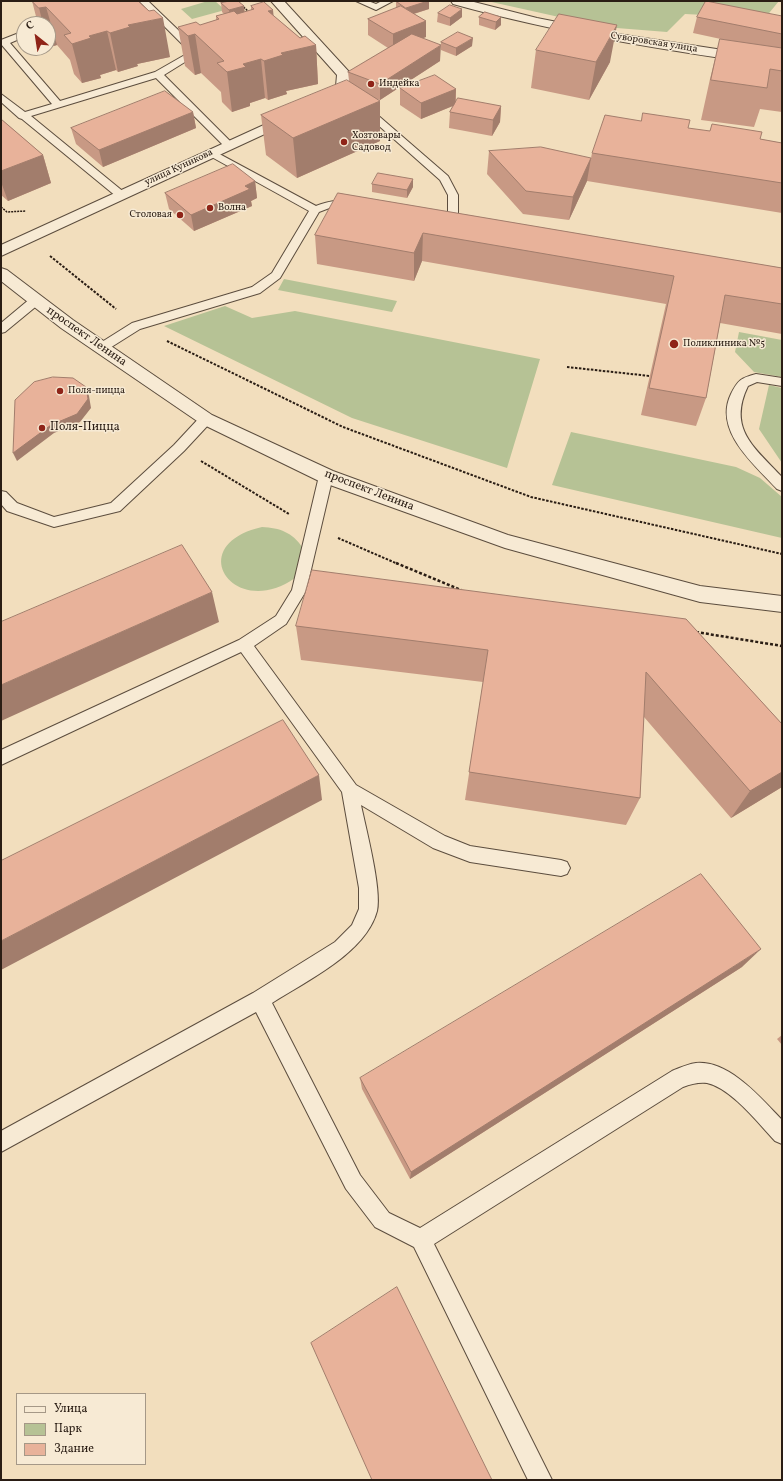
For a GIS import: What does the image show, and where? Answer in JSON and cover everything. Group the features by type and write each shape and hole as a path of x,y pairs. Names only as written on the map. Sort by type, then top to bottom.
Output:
{"street":[{"path":"276,1 344,74 342,88 344,96"},
{"name":"Суворовская улица","path":"457,1 502,15 638,42 782,63"},
{"name":"улица Куникова","path":"1,251 304,110 330,99 344,96"},
{"name":"проспект Ленина","path":"1,273 35,301 206,419 326,476 504,541 700,594 782,604"}],"lane":[{"path":"22,116 158,74 193,56 196,52 142,1"},
{"path":"360,1 376,7 389,1"},
{"path":"16,37 4,42 58,105"},
{"path":"158,74 229,145"},
{"path":"344,96 364,108 444,178 453,195 453,217"},
{"path":"1,97 22,116 121,195"},
{"path":"212,153 315,210"},
{"path":"101,348 136,326 256,290 269,282 276,275 315,210 331,204 366,206"},
{"path":"1,329 35,301"},
{"path":"782,382 756,378 743,383 733,410 732,420 735,430 741,440 782,486"},
{"path":"1,496 12,507 54,522 115,507 179,448 206,419"},
{"path":"1,758 244,644 281,620 299,591 326,476"},
{"path":"244,644 350,790 439,842 470,854 561,868"},
{"path":"1,1142 260,1000 341,948 358,931 368,910 368,888 350,790"},
{"path":"260,1000 353,1182 382,1220 421,1240 540,1480"},
{"path":"421,1240 678,1078 697,1073 719,1077 738,1089 782,1134"}],"path":[{"path":"1,207 8,212"},
{"path":"50,256 136,326 343,427 531,497 782,554"},
{"path":"567,367 650,376"},
{"path":"179,448 313,528 464,592"},
{"path":"689,631 782,646"}],"green space":[{"path":"208,1 215,1 225,10 192,19 181,9"},
{"path":"487,1 779,1 765,18 685,14 667,32 604,27"},
{"path":"284,279 397,301 392,312 278,290"},
{"path":"225,306 252,318 295,311 540,359 507,468 352,418 164,326"},
{"path":"739,332 782,340 782,377 754,372 735,352"},
{"path":"769,385 782,388 782,463 759,429"},
{"path":"571,432 736,467 760,478 782,497 782,538 552,485"},
{"path":"262,527 274,528 285,532 294,538 303,548 295,578 273,589 253,591 237,586 226,575 221,562 225,549 238,536"}],"building":[{"path":"32,1 138,1 149,11 154,10 163,18 128,25 130,27 110,33 107,31 89,36 91,38 72,44 64,35 71,33 56,16 46,7 39,8"},
{"path":"238,1 244,6 229,10 221,3"},
{"path":"396,1 428,1 406,8"},
{"path":"706,1 782,16 782,34 697,17"},
{"path":"264,2 273,10 268,11 300,38 305,36 316,45 281,53 283,55 264,61 261,59 243,64 246,67 227,72 217,63 224,61 195,34 188,36 178,27 196,22 200,25 219,19 216,16 234,11 237,14 254,9 251,6"},
{"path":"450,5 462,9 450,18 438,13"},
{"path":"401,6 426,21 393,34 368,19"},
{"path":"485,12 501,17 496,22 479,17"},
{"path":"559,14 617,25 596,62 536,50"},
{"path":"458,32 473,38 456,48 441,42"},
{"path":"412,34 441,45 380,84 348,72"},
{"path":"720,39 782,48 782,71 770,69 767,88 711,80"},
{"path":"435,75 456,89 421,103 400,88"},
{"path":"347,80 380,101 293,138 261,115"},
{"path":"165,91 193,112 99,150 71,128"},
{"path":"458,98 501,106 493,120 450,112"},
{"path":"643,113 690,120 688,128 710,131 712,124 762,132 760,139 782,143 782,183 592,153 605,115 641,121"},
{"path":"1,119 43,155 1,171"},
{"path":"541,147 591,158 573,197 526,191 489,151"},
{"path":"233,164 255,181 245,186 250,189 191,215 165,193"},
{"path":"378,173 413,179 407,190 372,184"},
{"path":"338,193 782,268 782,304 725,295 706,398 649,388 674,276 423,233 414,253 315,235"},
{"name":"Поля-Пицца","path":"53,377 73,378 86,387 88,399 77,414 51,425 13,453 15,400 34,382"},
{"path":"182,545 212,592 1,685 1,622"},
{"path":"312,570 686,619 782,724 782,772 750,791 646,672 640,798 469,772 488,650 296,626"},
{"path":"283,720 319,775 1,941 1,861"},
{"path":"701,874 761,949 411,1172 360,1078"},
{"path":"397,1287 492,1480 372,1480 311,1343"}],"place":[{"name":"Индейка","path":"371,84"},
{"name":"Хозтовары Садовод","path":"344,142"},
{"name":"Волна","path":"210,208"},
{"name":"Столовая","path":"180,215"},
{"name":"Поликлиника №5","path":"674,344"},
{"name":"Поля-пицца","path":"60,391"},
{"name":"Поля-Пицца","path":"42,428"}]}
